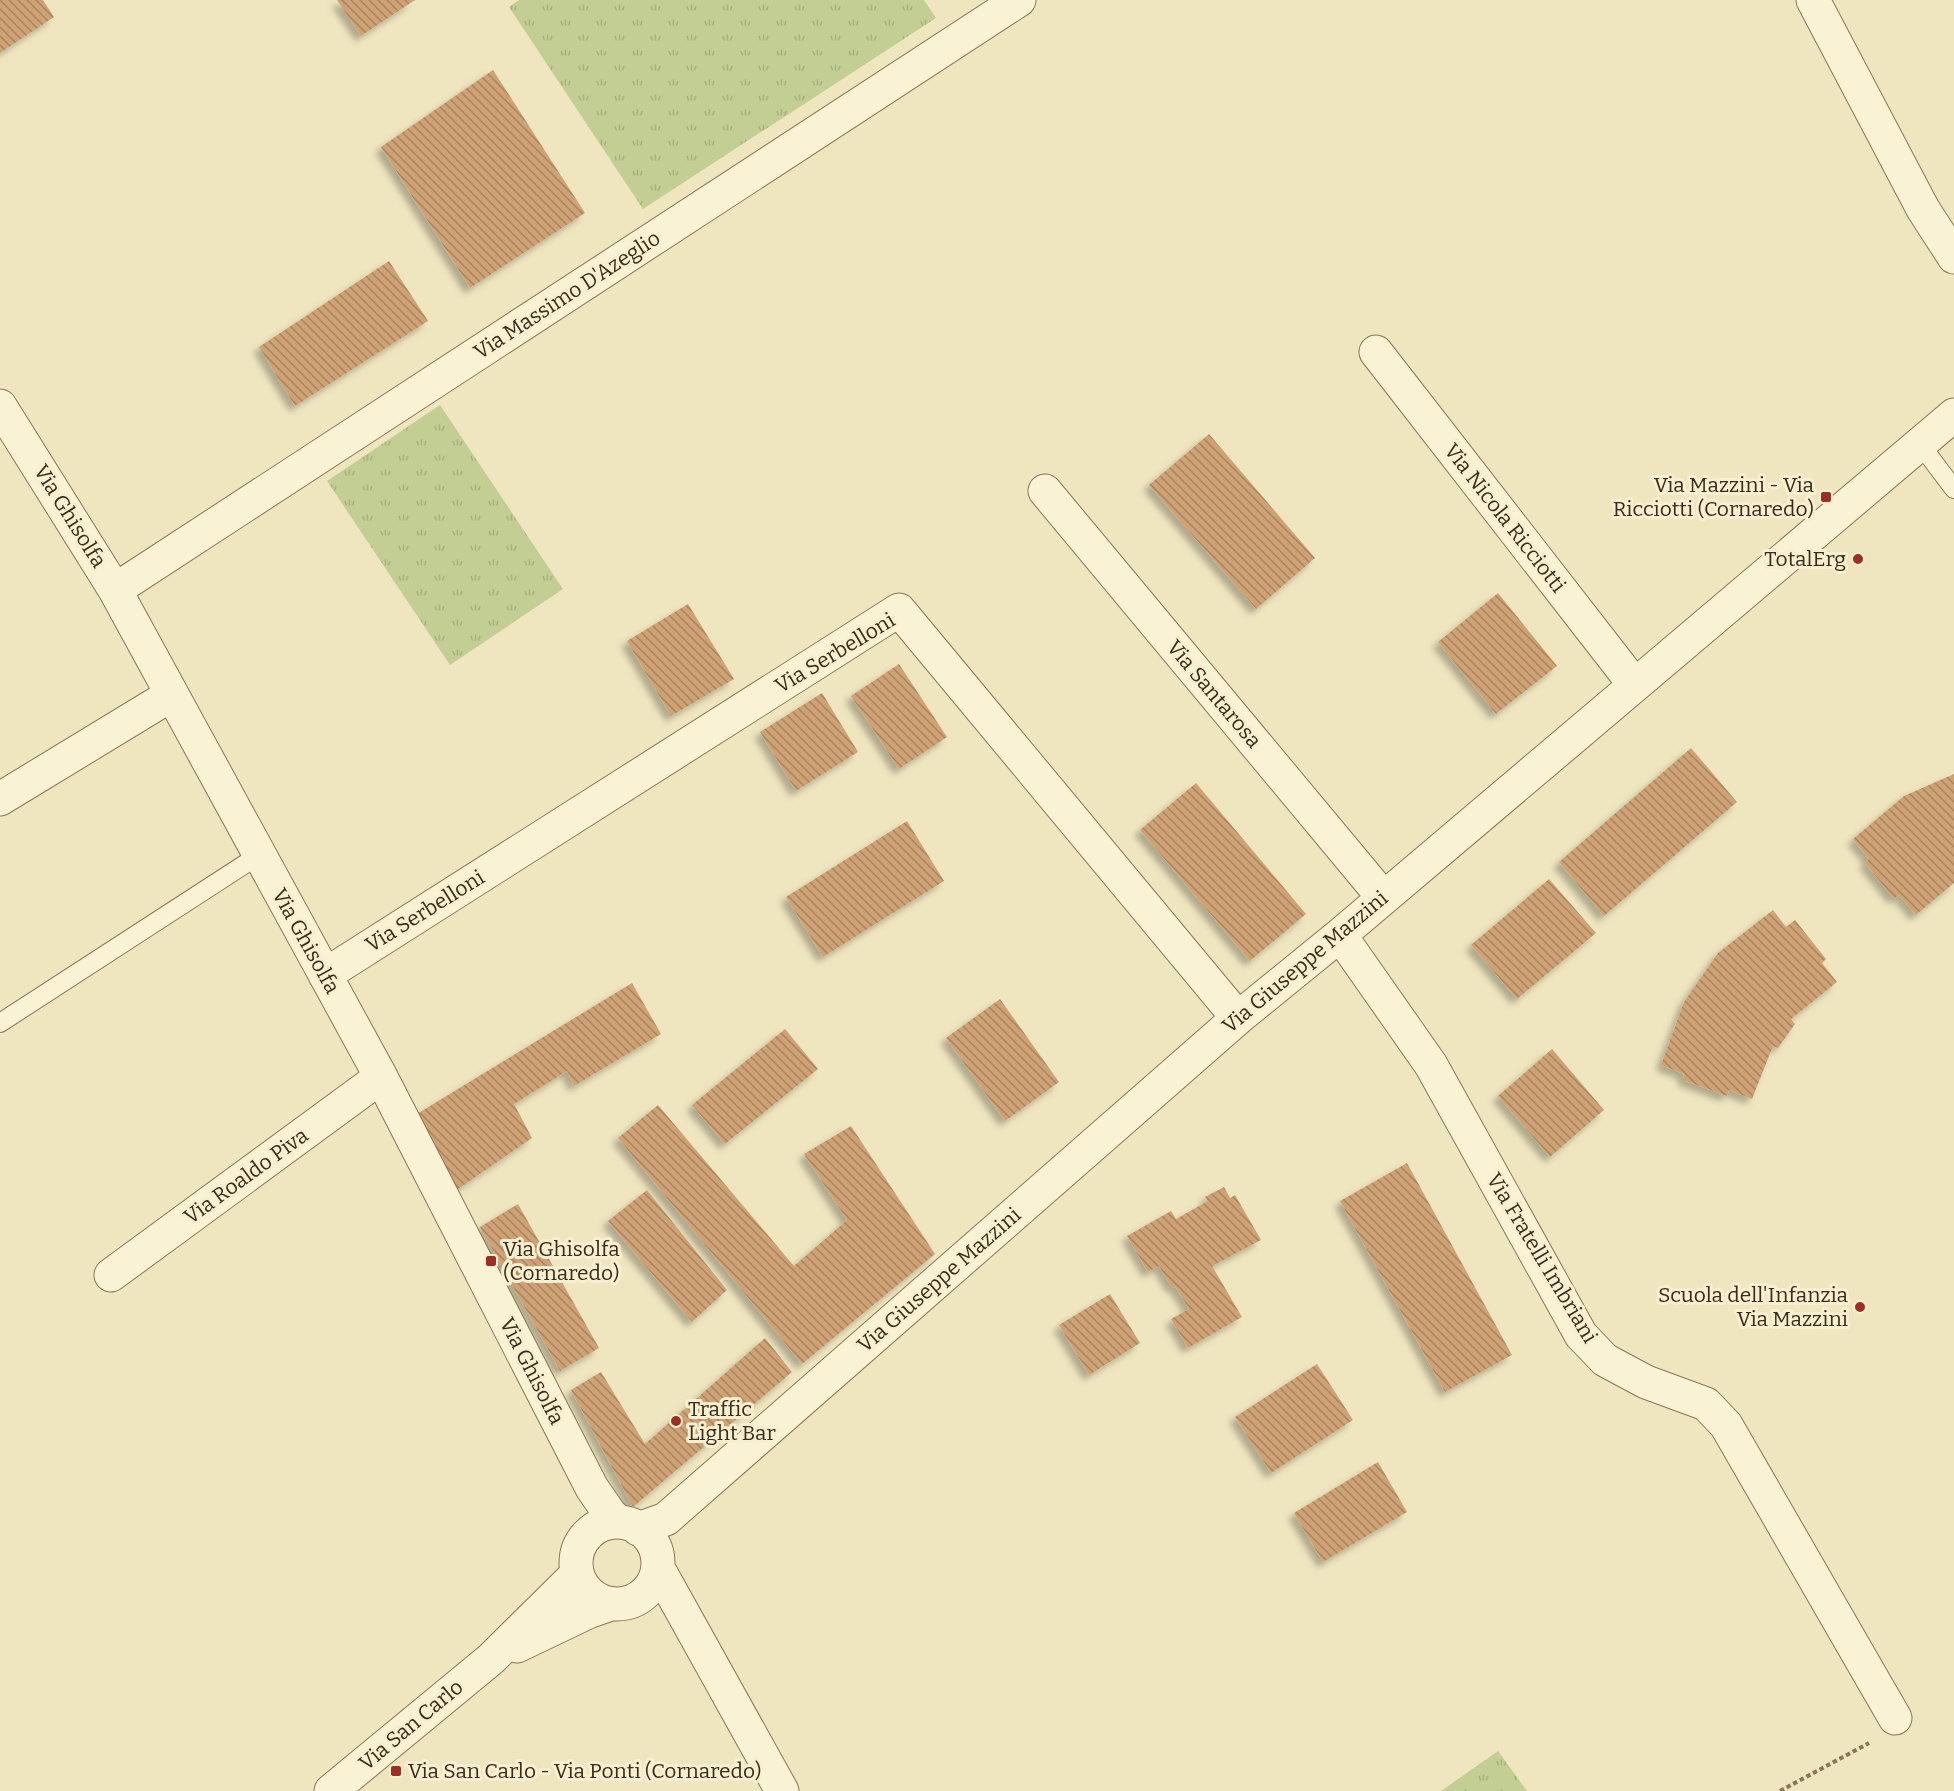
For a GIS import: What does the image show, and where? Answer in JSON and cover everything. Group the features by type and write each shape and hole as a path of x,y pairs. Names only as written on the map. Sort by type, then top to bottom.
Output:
{"street":[{"name":"Via Massimo D'Azeglio","path":"115,590 1018,0"},
{"path":"1813,0 1923,208 1954,257"},
{"name":"Via Nicola Ricciotti","path":"1376,351 1634,684"},
{"name":"Via Ghisolfa","path":"0,406 115,590 381,1077 592,1488 602,1504 640,1544 782,1791"},
{"name":"Via Giuseppe Mazzini","path":"640,1544 1238,1018 1340,935 1954,415"},
{"name":"Via Santarosa","path":"1045,491 1383,897"},
{"name":"Via Serbelloni","path":"325,975 899,610 1238,1018"},
{"path":"0,799 171,695"},
{"name":"Via Fratelli Imbriani","path":"1340,935 1431,1065 1581,1335 1605,1360 1646,1382 1706,1404 1726,1425 1895,1718"},
{"name":"Via Roaldo Piva","path":"111,1275 381,1077"},
{"path":"591,1532 640,1544 640,1598 627,1604 611,1604 595,1598 584,1588 578,1574 576,1560 580,1546 591,1532"},
{"name":"Via San Carlo","path":"331,1791 492,1659 578,1574"},
{"name":"Via San Carlo","path":"492,1659 588,1612 611,1604"}],"lane":[{"path":"1920,444 1954,489"},
{"path":"0,1023 259,855"}],"path":[{"path":"1780,1791 1886,1734 1895,1718"}],"green space":[{"path":"519,0 924,0 936,18 643,209 509,7"},
{"path":"440,405 563,589 450,665 327,481"},
{"path":"1498,1751 1527,1791 1441,1791"}],"building":[{"path":"0,0 43,0 54,17 0,53"},
{"path":"337,0 415,0 361,36"},
{"path":"493,70 585,213 470,288 381,147"},
{"path":"389,261 428,321 295,406 259,347"},
{"path":"1209,434 1315,558 1256,609 1149,485"},
{"path":"1498,593 1557,666 1496,714 1438,642"},
{"path":"688,604 734,679 671,716 627,641"},
{"path":"899,664 947,737 899,769 851,696"},
{"path":"822,693 858,752 796,791 760,732"},
{"path":"1691,748 1737,802 1604,916 1559,862"},
{"path":"1954,774 1954,883 1916,915 1899,895 1894,899 1865,863 1869,859 1853,839 1904,796"},
{"path":"1196,783 1306,914 1250,961 1140,830"},
{"path":"907,821 944,881 823,957 786,897"},
{"path":"1549,879 1596,933 1517,999 1471,945"},
{"path":"1773,910 1786,927 1795,920 1826,959 1822,963 1837,982 1791,1019 1795,1024 1778,1048 1773,1046 1752,1099 1729,1090 1727,1096 1683,1080 1684,1074 1661,1065 1684,1002 1718,953"},
{"path":"632,983 661,1034 574,1086 567,1071 514,1104 532,1138 455,1191 417,1114"},
{"path":"1000,999 1059,1082 1005,1121 946,1038"},
{"path":"785,1029 818,1069 725,1144 692,1105"},
{"path":"1552,1049 1604,1110 1550,1157 1498,1096"},
{"path":"658,1105 794,1266 847,1220 804,1154 851,1126 935,1254 802,1364 618,1138"},
{"path":"1407,1163 1512,1355 1445,1392 1340,1201"},
{"path":"1224,1187 1230,1198 1235,1195 1261,1240 1212,1266 1242,1317 1188,1348 1171,1319 1189,1309 1175,1286 1172,1288 1159,1266 1148,1272 1127,1236 1171,1211 1176,1219 1208,1201 1205,1197"},
{"path":"647,1190 727,1290 692,1322 608,1221"},
{"path":"518,1204 599,1348 560,1371 480,1227"},
{"path":"1110,1294 1140,1343 1089,1375 1059,1325"},
{"path":"765,1338 792,1372 633,1507 571,1390 601,1372 645,1444"},
{"path":"1317,1364 1353,1420 1271,1473 1235,1417"},
{"path":"1378,1462 1407,1512 1323,1562 1294,1513"}],"place":[{"name":"Via Mazzini - Via Ricciotti (Cornaredo)","path":"1826,497"},
{"name":"TotalErg","path":"1858,559"},
{"name":"Via Ghisolfa (Cornaredo)","path":"491,1261"},
{"name":"Scuola dell'Infanzia Via Mazzini","path":"1860,1307"},
{"name":"Traffic Light Bar","path":"676,1421"},
{"name":"Via San Carlo - Via Ponti (Cornaredo)","path":"396,1771"}]}
